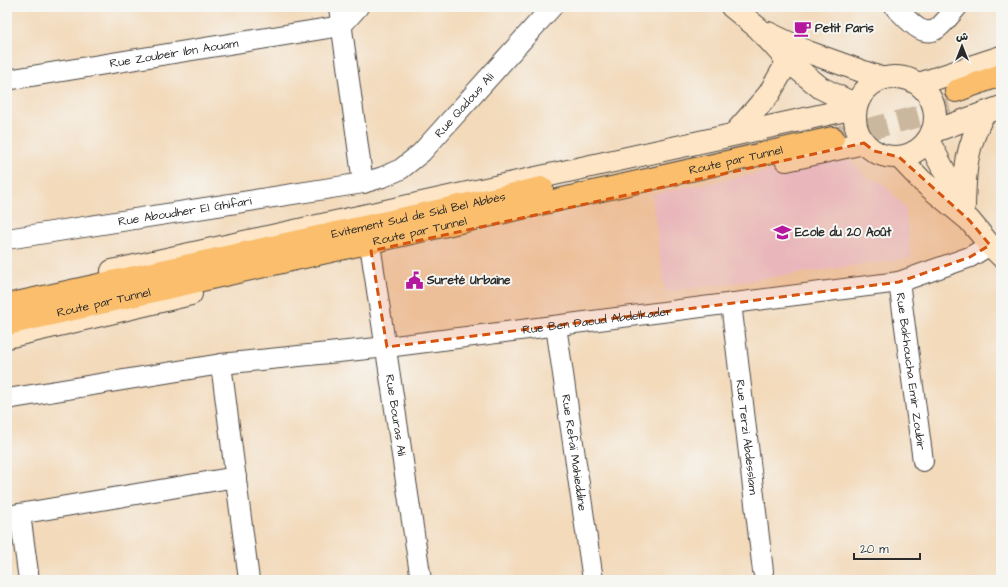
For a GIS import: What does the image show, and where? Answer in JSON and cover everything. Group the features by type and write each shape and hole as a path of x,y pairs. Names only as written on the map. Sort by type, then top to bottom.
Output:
{"highway":[{"path":"1001,75 958,98 1001,91"},
{"name":"Evitement Sud de Sidi Bel Abbès","path":"7,305 700,153 831,130"},
{"name":"Route par Tunnel","path":"7,324 831,130"}],"main road":[{"path":"736,8 758,28 788,61 821,88 855,106"},
{"path":"758,28 808,52 881,78"},
{"path":"919,84 1001,57"},
{"path":"735,133 768,94 788,61"},
{"path":"894,76 907,78 919,84 928,94 934,106 935,120 930,136 920,148 911,154 899,157 886,156 874,151 864,143 857,132 854,118 855,106 859,97 865,89 881,78 894,76"},
{"path":"7,294 855,106"},
{"path":"930,136 992,110"},
{"path":"966,213 966,164 974,131 992,110"},
{"path":"930,136 966,213 995,250"},
{"path":"7,337 371,251 864,143"},
{"path":"899,157 922,181 966,213"}],"street":[{"path":"358,7 340,16 363,183"},
{"name":"Rue Qadous Ali","path":"363,183 383,177 401,169 421,152 552,7"},
{"path":"895,7 918,29 928,32 938,28 957,7"},
{"name":"Rue Zoubeir Ibn Aouam","path":"7,80 340,16"},
{"name":"Rue Aboudher El Ghifari","path":"7,239 363,183"},
{"name":"Rue Ben Daoud Abdelkader","path":"7,399 221,364 386,347 899,282 970,257 995,250"},
{"name":"Rue Bouras Ali","path":"371,251 421,580"},
{"name":"Rue Bakhoucha Emir Zoubir","path":"899,282 922,461"},
{"name":"Rue Terzi Abdesslam","path":"731,303 763,571"},
{"name":"Rue Refaï Mahieddine","path":"556,326 593,580"},
{"path":"221,364 249,580"},
{"path":"29,580 14,515 236,477"}],"highlighted area":[{"path":"864,143 874,151 899,157 969,220 990,245 970,257 899,282 387,347 371,251"}],"shaded area":[{"name":"Ecole du 20 Août","path":"847,156 868,179 883,183 905,207 911,258 665,292 652,194"}],"tunnel":[{"path":"833,138 960,106"}],"place":[{"name":"Petit Paris","path":"802,28"},
{"name":"Ecole du 20 Août","path":"782,232"},
{"name":"Sureté Urbaine","path":"414,280"}]}
